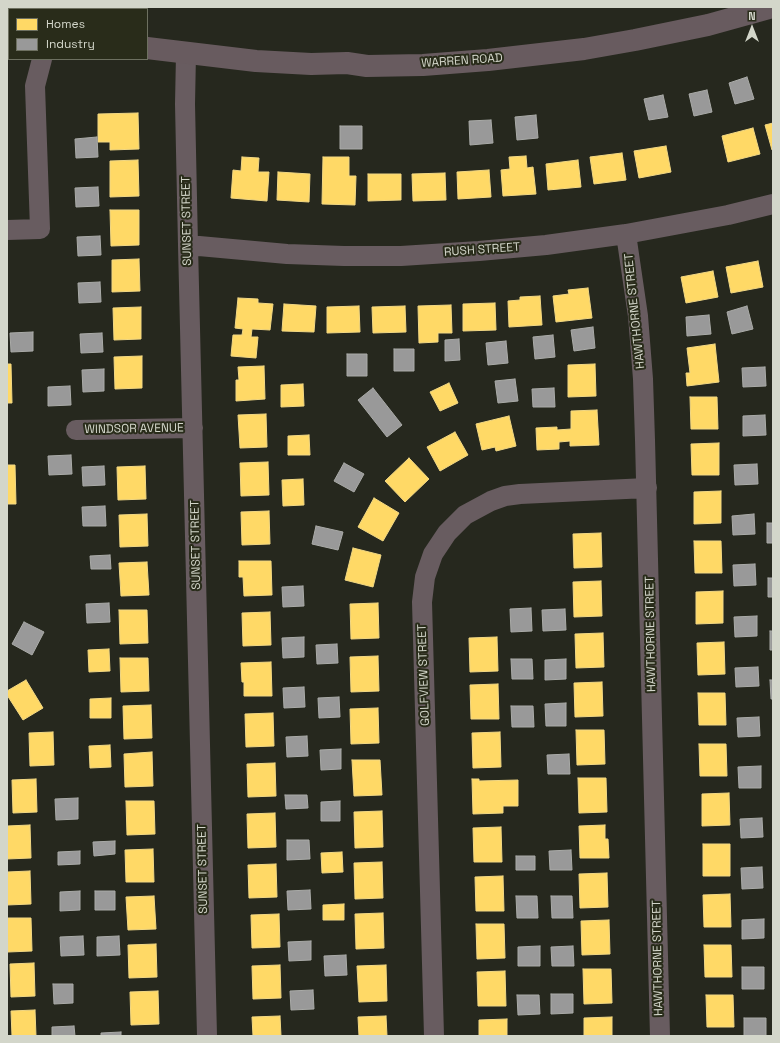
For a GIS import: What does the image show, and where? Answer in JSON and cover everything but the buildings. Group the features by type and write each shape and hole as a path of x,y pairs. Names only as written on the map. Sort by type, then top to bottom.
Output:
{"main road":[{"name":"WARREN ROAD","path":"148,48 186,54 256,61 311,64 347,63 367,66 422,65 488,60 570,51 635,40 708,25 773,7"}],"street":[{"name":"SUNSET STREET","path":"186,54 185,104 188,245 207,1036"},
{"path":"7,230 40,229 35,86 42,60"},
{"name":"RUSH STREET","path":"188,245 287,254 401,256 479,252 539,246 626,234 728,215 773,204"},
{"name":"HAWTHORNE STREET","path":"626,234 639,332 643,387 647,488 660,1036"},
{"name":"WINDSOR AVENUE","path":"76,430 193,428"},
{"name":"GOLFVIEW STREET","path":"434,1036 422,602 425,578 433,554 447,533 465,515 477,507 505,496 647,488"}]}
